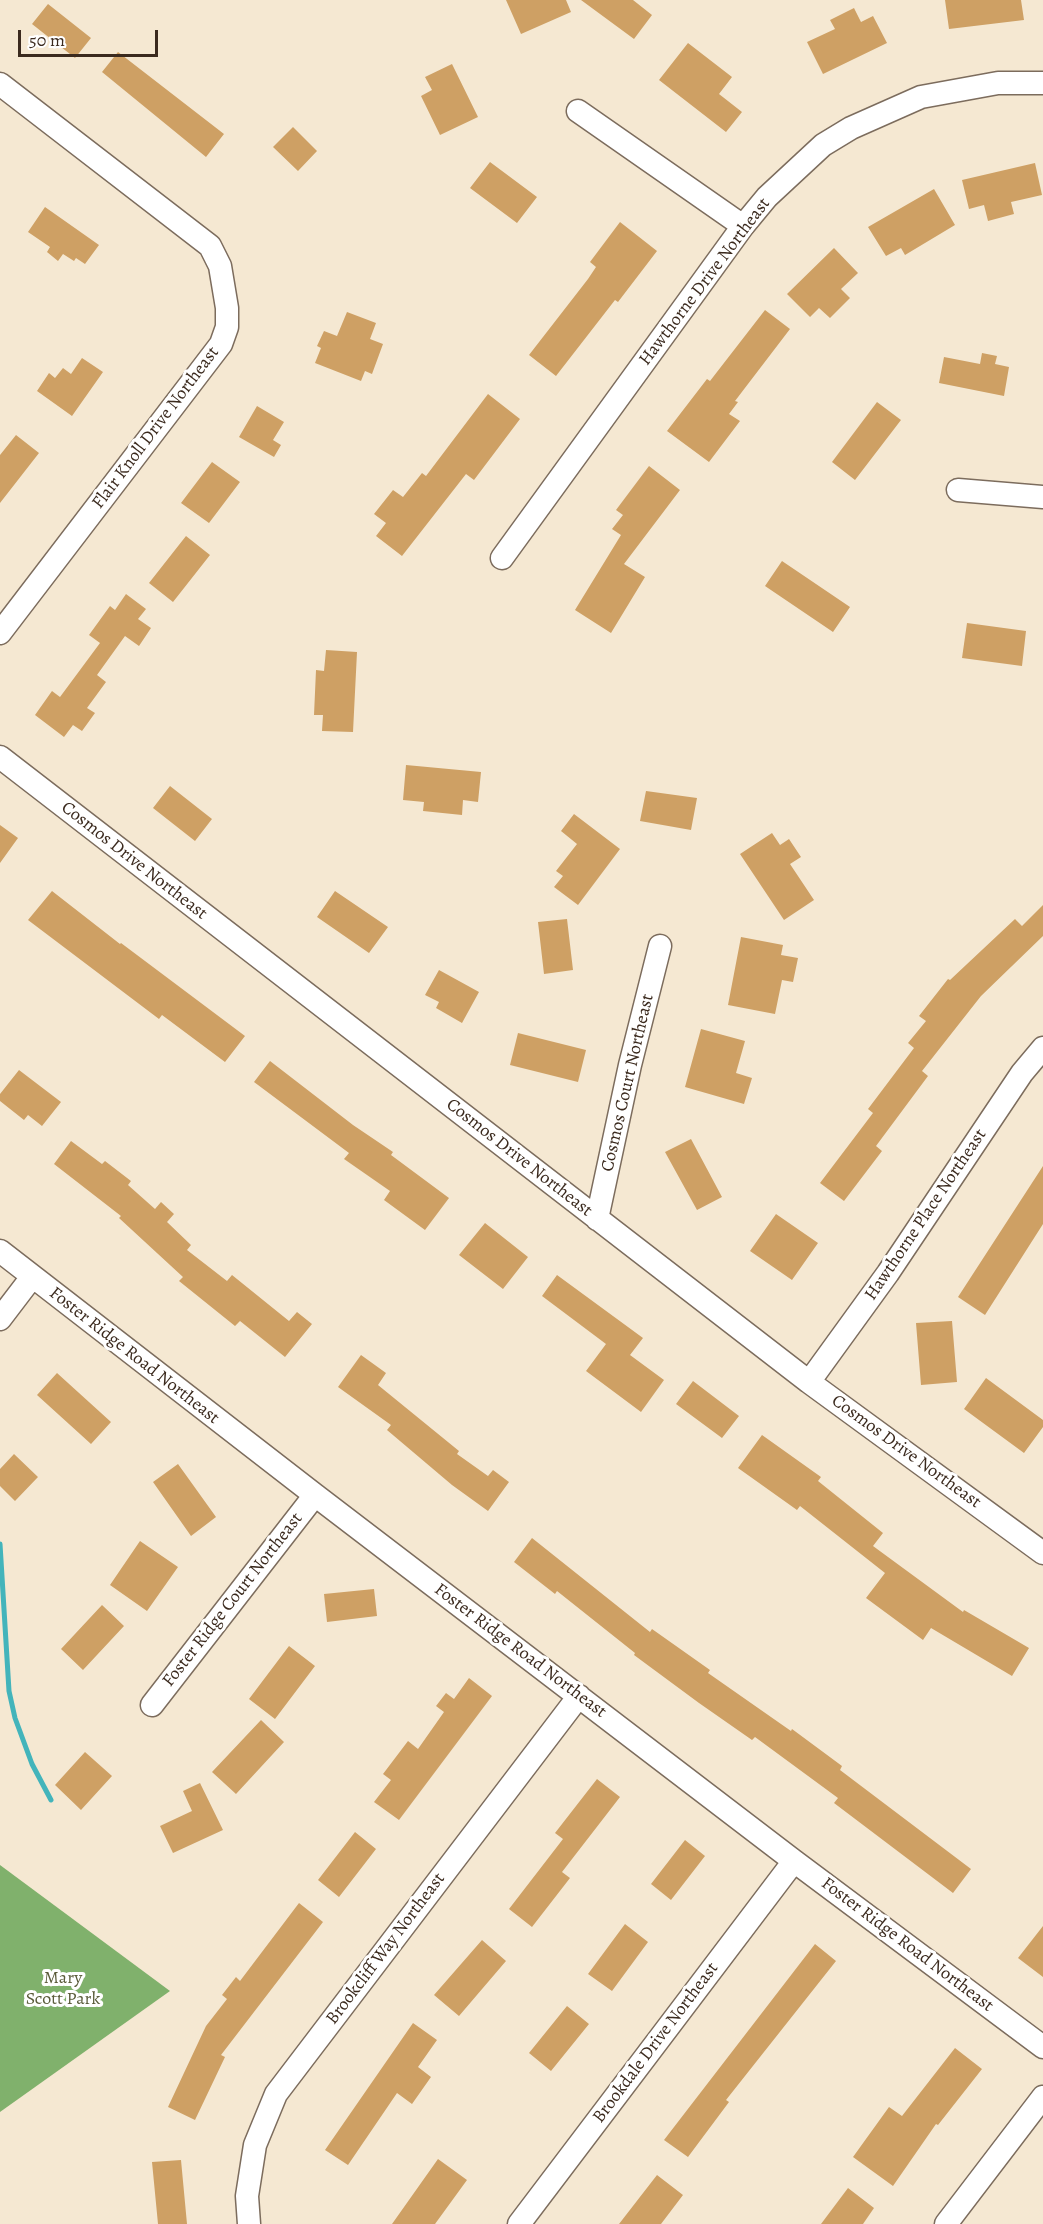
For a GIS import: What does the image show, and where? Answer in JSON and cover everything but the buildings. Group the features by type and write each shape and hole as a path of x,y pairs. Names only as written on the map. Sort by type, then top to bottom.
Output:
{"street":[{"name":"Hawthorne Drive Northeast","path":"502,558 743,226 767,197 823,145 850,128 921,98 998,83 1043,82"},
{"name":"Flair Knoll Drive Northeast","path":"0,84 210,246 220,266 227,308 227,327 221,344 0,633"},
{"path":"578,111 743,226"},
{"path":"958,490 1043,497"},
{"name":"Cosmos Drive Northeast","path":"0,757 809,1382 1043,1552"},
{"name":"Cosmos Court Northeast","path":"597,1219 630,1065 660,946"},
{"name":"Hawthorne Place Northeast","path":"809,1382 888,1273 1022,1073 1043,1048"},
{"name":"Foster Ridge Road Northeast","path":"0,1251 315,1496 794,1861 1043,2046"},
{"path":"0,1319 32,1277"},
{"name":"Foster Ridge Court Northeast","path":"152,1705 315,1496"},
{"name":"Brookcliff Way Northeast","path":"249,2224 247,2196 255,2145 276,2094 579,1696"},
{"name":"Brookdale Drive Northeast","path":"519,2224 794,1861"},
{"path":"946,2224 1043,2097"}],"green space":[{"name":"Mary Scott Park","path":"0,1865 170,1991 0,2112"}],"waterway":[{"path":"0,1544 9,1691 15,1718 32,1764 51,1800"}]}
